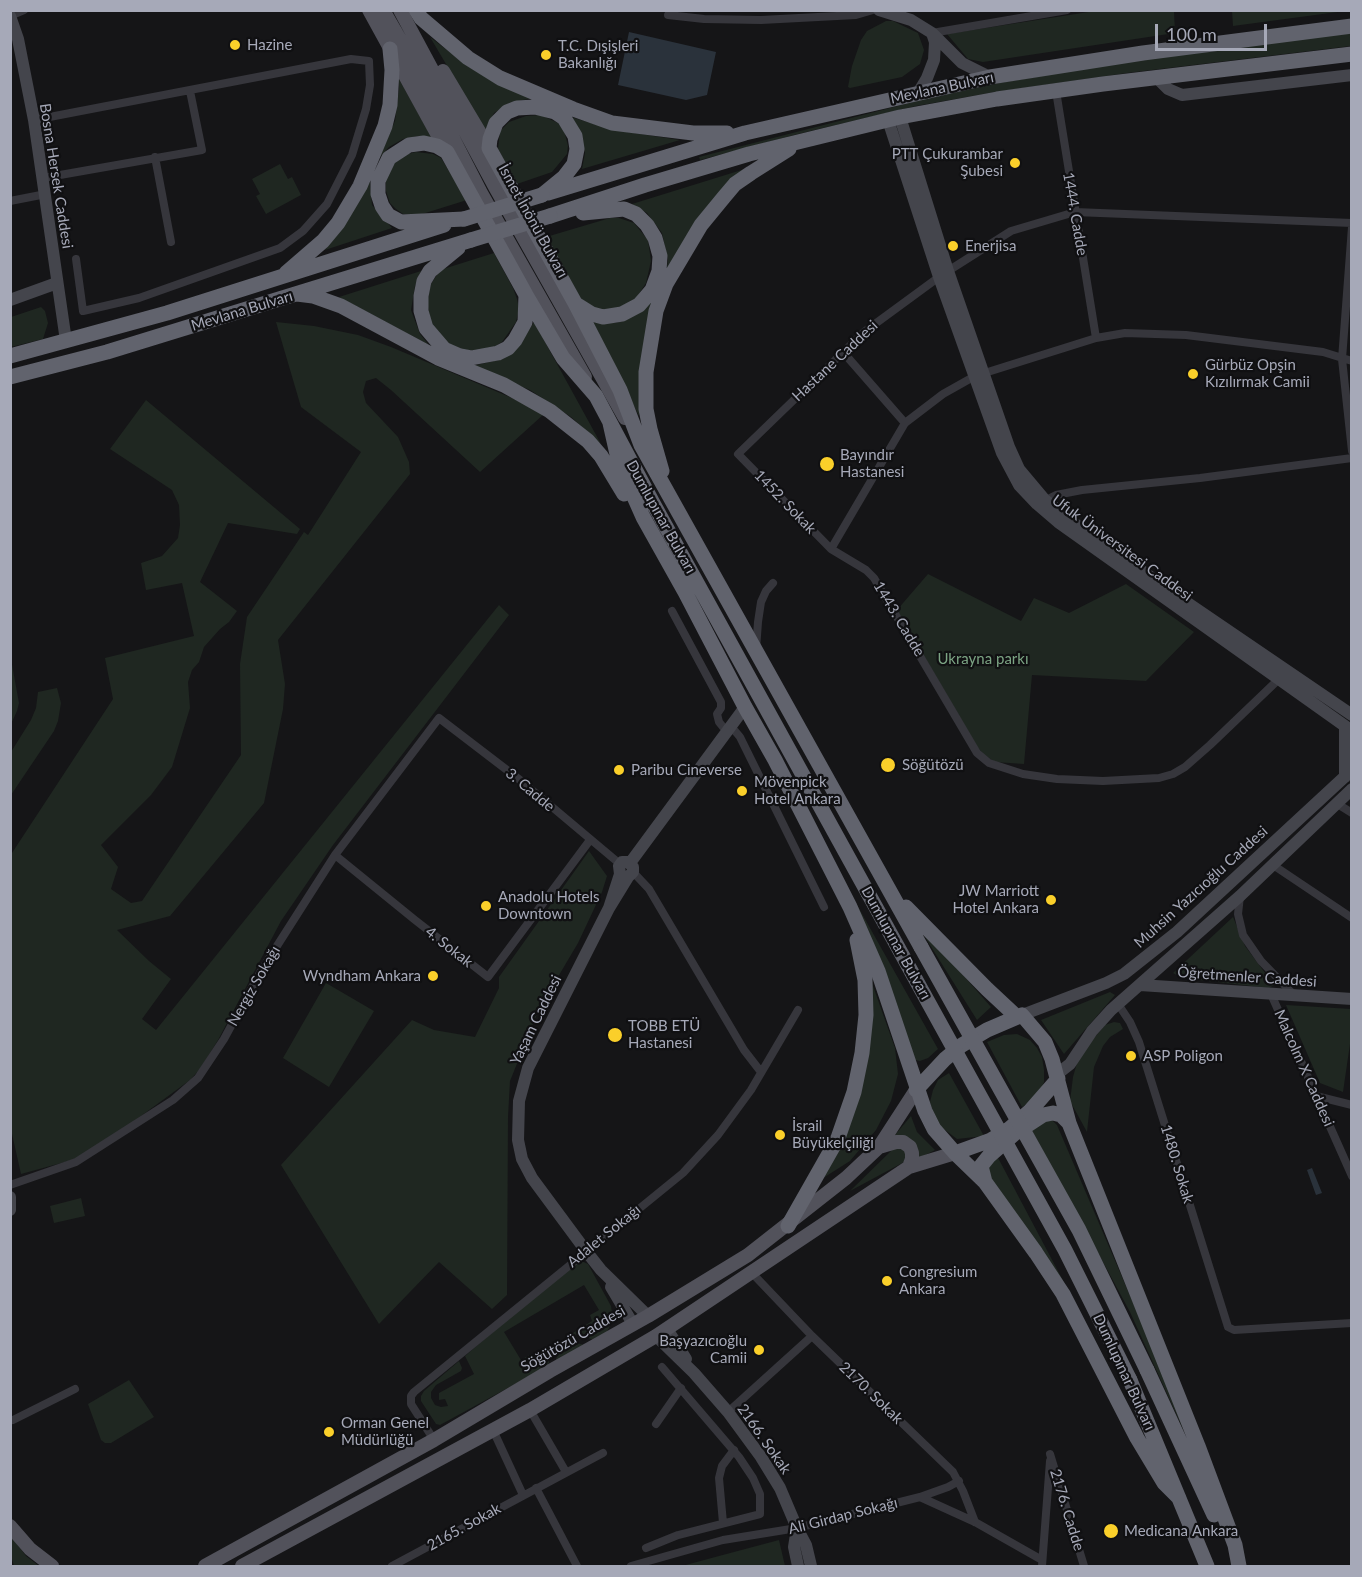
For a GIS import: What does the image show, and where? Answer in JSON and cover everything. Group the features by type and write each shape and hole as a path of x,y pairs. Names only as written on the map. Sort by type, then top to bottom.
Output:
{"highway":[{"path":"416,10 421,18 468,58 500,78 573,110 612,123 693,133 745,133"},
{"name":"Mevlana Bulvarı","path":"10,356 167,313 745,133 990,77 1143,53 1352,26"},
{"path":"282,277 323,241 338,223 360,186 385,126 390,105 392,70 390,49"},
{"name":"Mevlana Bulvarı","path":"10,377 107,352 749,154 894,118 1156,77 1352,54"},
{"path":"489,148 496,123 507,112 517,108 535,107 546,109 564,118 575,136 577,156 570,170 542,195"},
{"path":"672,502 646,409 646,372 656,311 666,284 680,259 718,203 735,184 799,142"},
{"path":"447,152 437,146 424,143 409,145 396,152 388,158 381,171 378,194 388,215 401,222 464,219"},
{"name":"Dumlupınar Bulvarı","path":"489,148 575,303 620,390 641,445 672,502 1079,1230 1238,1566"},
{"name":"Dumlupınar Bulvarı","path":"447,152 526,296 563,358 596,396 1065,1250 1130,1380 1207,1566"},
{"path":"550,216 624,209 636,214 647,225 658,246 660,256 656,280 652,290 639,305 622,314 603,317 584,310 575,303"},
{"path":"471,240 437,264 424,281 421,311 426,328 438,343 451,352 471,358 498,353 515,340 525,322 526,296"},
{"path":"297,294 320,298 357,313 438,358 504,385 564,420 601,456 660,560 685,592"},
{"path":"10,387 107,352"},
{"path":"610,423 619,463 643,517 776,760 850,908 866,980 867,1015 854,1092 838,1138 788,1226"},
{"path":"776,760 868,893"},
{"name":"Dumlupınar Bulvarı","path":"890,891 987,989 1020,1016 1045,1042 1069,1123 1198,1446 1235,1545 1238,1566"},
{"name":"Dumlupınar Bulvarı","path":"850,908 878,971 916,1090 934,1129 985,1182 1063,1294 1137,1438 1180,1503"},
{"path":"916,1090 945,1059 962,1045 987,1030 1020,1016"},
{"path":"955,1153 991,1140 1009,1129 1030,1112 1057,1077"},
{"path":"985,1182 981,1166 1014,1134 1042,1115 1053,1113 1061,1115 1069,1123"}],"main road":[{"path":"369,10 447,152"},
{"name":"İsmet İnönü Bulvarı","path":"383,10 421,76 481,193 596,396"},
{"name":"İsmet İnönü Bulvarı","path":"400,10 495,187 641,445"},
{"path":"879,10 911,20 932,33 962,63 990,77"},
{"name":"Bosna Hersek Caddesi","path":"10,16 34,120 66,341"},
{"path":"407,24 442,69 489,148"},
{"path":"918,93 934,60 935,42 932,33"},
{"path":"1156,77 1168,89 1182,95 1352,75"},
{"name":"Ufuk Üniversitesi Caddesi","path":"894,118 979,375 1002,453 1019,484 1114,563 1283,675 1349,724"},
{"path":"10,300 57,283"},
{"name":"Yaşam Caddesi","path":"648,1316 586,1251 532,1178 522,1159 518,1140 519,1101 528,1068 626,870 745,707"},
{"path":"1348,773 1349,724"},
{"name":"Muhsin Yazıcıoğlu Caddesi","path":"1020,1016 1107,983 1124,974 1177,932 1348,773"},
{"name":"Muhsin Yazıcıoğlu Caddesi","path":"1057,1077 1070,1064 1092,1031 1118,1004 1240,896 1352,789"},
{"name":"Öğretmenler Caddesi","path":"1140,985 1352,999"},
{"name":"Söğütözü Caddesi","path":"205,1566 434,1440 748,1255 788,1226 879,1148 916,1090"},
{"path":"879,1148 903,1142 910,1147 912,1153 909,1167"},
{"path":"242,1566 493,1431 662,1332 909,1167 955,1153"},
{"path":"10,1197 10,1210"},
{"name":"Yaşam Caddesi","path":"602,1270 633,1324"},
{"path":"648,1316 662,1332"},
{"path":"633,1324 662,1332"},
{"name":"2166. Sokak","path":"662,1332 728,1412 780,1488 806,1545 811,1566"},
{"path":"10,1526 30,1549 52,1566"},
{"path":"797,1528 794,1547 798,1566"},
{"path":"193,1566 225,1556"}],"street":[{"path":"10,16 24,10"},
{"path":"753,10 761,20"},
{"path":"668,15 704,19 761,20 856,15 873,10"},
{"path":"932,33 1067,10"},
{"path":"34,120 351,59 369,61 369,93 352,155 327,204 303,231 280,248 139,298 83,311 76,259"},
{"path":"43,178 202,150 190,91"},
{"name":"1444. Cadde","path":"1056,91 1096,338"},
{"path":"155,157 171,242"},
{"path":"10,201 46,194"},
{"name":"Hastane Caddesi","path":"738,454 872,326 944,274 1011,231 1076,212 1352,225"},
{"path":"1352,225 1342,359 1352,451"},
{"path":"831,549 905,423 934,400 979,375 1096,338 1125,333 1186,334 1323,352 1352,361"},
{"path":"843,352 905,423"},
{"name":"1452. Sokak","path":"738,454 831,549"},
{"path":"1041,502 1067,492 1200,478 1352,458"},
{"name":"1443. Cadde","path":"831,549 866,570 874,578 977,753 989,764 1010,770 1057,779 1085,781 1145,780 1166,776 1185,767 1283,675"},
{"path":"756,652 761,602 773,583"},
{"path":"672,611 721,702 721,708 717,714 719,722 735,731 740,737 824,907"},
{"name":"3. Cadde","path":"439,718 520,780 649,889 744,1050 762,1072"},
{"name":"Nergiz Sokağı","path":"10,1185 76,1162 173,1100 198,1078 224,1039 261,971 335,855 439,718"},
{"path":"1336,803 1352,813"},
{"name":"4. Sokak","path":"335,855 488,977 590,840"},
{"path":"1273,865 1352,918"},
{"path":"1240,896 1238,914 1243,935 1261,961 1293,994"},
{"name":"Malcolm X Caddesi","path":"1271,994 1352,1176"},
{"name":"1480. Sokak","path":"1118,1004 1139,1042 1228,1327 1234,1330 1352,1323"},
{"name":"Adalet Sokağı","path":"434,1440 411,1404 411,1396 414,1392 661,1191 700,1155 762,1072 798,1010"},
{"path":"1316,1096 1352,1105"},
{"name":"2170. Sokak","path":"752,1274 812,1336 953,1472 959,1481 975,1522"},
{"path":"728,1412 812,1336"},
{"path":"646,1548 678,1535 760,1514 760,1494 753,1478 735,1451 662,1367"},
{"path":"656,1424 681,1388"},
{"path":"13,1420 75,1389"},
{"path":"530,1410 566,1472"},
{"path":"493,1431 523,1495"},
{"path":"723,1523 719,1478 722,1466 745,1435"},
{"path":"735,1451 753,1446"},
{"name":"2165. Sokak","path":"392,1566 603,1453"},
{"name":"2176. Cadde","path":"1042,1563 1050,1454 1084,1566"},
{"name":"Ali Girdap Sokağı","path":"632,1566 723,1540 797,1528 920,1497 959,1481"},
{"path":"536,1488 577,1566"},
{"path":"920,1497 975,1522 1042,1563"}],"green space":[{"path":"1232,10 1345,11 1233,26"},
{"path":"1095,11 1174,11 1175,33 983,62 968,59 947,34"},
{"path":"886,21 893,21 918,33 924,50 920,64 902,77 848,87 861,40 867,31"},
{"path":"1351,33 1351,46 1127,73 995,92 916,106 700,160 699,157 925,99 1000,83 1141,59"},
{"path":"430,37 469,67 533,98 509,103 494,113 485,130"},
{"path":"398,77 432,138 417,136 403,139 389,147 379,158 395,121"},
{"path":"541,115 558,123 564,130 568,146 567,154 552,172 517,184 498,149 500,131 509,122 526,116"},
{"path":"571,117 614,130 680,140 582,169 585,153 578,130"},
{"path":"416,152 433,154 441,158 467,200 419,215 403,214 396,209 390,203 386,191 386,179 394,162"},
{"path":"280,164 288,179 292,177 301,195 266,214 256,196 260,194 252,179"},
{"path":"748,168 666,274 668,260 662,233 647,213 632,204"},
{"path":"370,181 372,205 392,228 325,250 346,223"},
{"path":"610,218 619,218 634,223 648,240 651,261 646,283 635,300 618,308 603,310 591,307 579,297 546,237"},
{"path":"494,253 517,299 519,309 516,322 502,342 492,348 479,351 460,350 444,341 431,325 427,301 431,284 440,270"},
{"path":"421,271 415,286 411,310 420,334 429,345 339,297"},
{"path":"658,293 639,387 639,416 592,322 624,321 645,308"},
{"path":"41,307 45,311 48,323 43,339 11,347 11,317"},
{"path":"276,322 314,326 358,335 512,398 544,414 480,472 376,378 366,381 363,392 366,403 398,437 409,462 410,474 278,640 285,684 283,709 264,803 170,916 117,930 171,979 142,1019 156,1030 499,605 509,615 333,845 281,921 218,1040 200,1069 190,1080 126,1127 76,1159 21,1174 10,1125 10,856 113,699 105,658 194,636 182,583 146,590 141,563 162,556 178,538 179,505 172,490 110,449 146,400 300,529 297,534 228,523 200,582 237,611 204,647 199,662 192,670 188,682 190,708 172,767 151,795 101,845 118,867 111,889 131,903 142,901 241,755 240,664 247,617 304,532 308,535 361,452 301,407"},
{"path":"534,322 601,444 571,417 530,390 472,366 503,359 518,347"},
{"name":"Ukrayna parkı","path":"928,574 1021,621 1034,598 1069,613 1126,584 1194,632 1146,681 1032,675 1024,764 995,762 978,748 897,610"},
{"path":"11,659 19,703 11,724"},
{"path":"57,688 61,703 54,731 11,795 11,752 31,720 36,708 38,692"},
{"path":"589,851 607,876 602,892 578,943 539,1009 510,1081 507,1295 492,1309 439,1262 379,1324 281,1165 412,1020 434,1030 475,1037 499,988 499,977"},
{"path":"852,896 938,1049 928,1058 915,1060"},
{"path":"1233,917 1245,946 1274,985 1269,988 1182,978 1173,973"},
{"path":"913,918 991,1007 977,1020"},
{"path":"867,969 895,1048 898,1074 891,1101 876,1130 850,1161 820,1180 847,1125"},
{"path":"326,983 374,1011 329,1087 283,1058"},
{"path":"1110,992 1115,995 1064,1054 1041,1020"},
{"path":"1286,1005 1351,1009 1351,1037 1343,1092 1320,1083"},
{"path":"1120,1023 1123,1029 1110,1037 1103,1046 1094,1067 1087,1132 1070,1101 1073,1077 1077,1063 1085,1049 1105,1025"},
{"path":"1017,1034 1030,1040 1037,1048 1042,1057 1044,1070 1044,1082 1038,1097 1022,1107 987,1042 1004,1035"},
{"path":"949,1073 984,1136 957,1139 936,1123 930,1102 933,1090 938,1080"},
{"path":"911,1116 917,1132 935,1150 918,1159 901,1136 895,1135"},
{"path":"1040,1120 1052,1120 1057,1125 1199,1457 1197,1460 1130,1312 1030,1127"},
{"path":"898,1146 905,1152 904,1162 850,1191 893,1149"},
{"path":"996,1154 1112,1373 1048,1264 988,1183 986,1166"},
{"path":"81,1198 85,1216 54,1223 50,1206"},
{"path":"579,1260 588,1264 611,1306 613,1319 607,1332 595,1340 573,1334 592,1321 590,1315 599,1310 584,1285 504,1332 521,1360 553,1344 548,1366 440,1425 436,1424 421,1401 424,1391 459,1361 461,1371 436,1385 431,1392 435,1405 448,1406 445,1399 439,1400 439,1393 474,1374 465,1356"},
{"path":"574,1342 584,1345 555,1363 559,1350"},
{"path":"129,1380 154,1417 111,1443 105,1443 101,1440 88,1404"},
{"path":"11,1536 26,1556 39,1566 14,1566 11,1556"},
{"path":"779,1540 785,1566 682,1566 719,1556"}],"shaded area":[{"path":"629,32 716,52 707,95 686,100 618,85"},
{"path":"1312,1168 1322,1193 1316,1195 1307,1170"}],"place":[{"name":"Hazine","path":"235,45"},
{"name":"T.C. Dışişleri Bakanlığı","path":"546,55"},
{"name":"PTT Çukurambar Şubesi","path":"1015,163"},
{"name":"Enerjisa","path":"953,246"},
{"name":"Gürbüz Opşin Kızılırmak Camii","path":"1193,374"},
{"name":"Bayındır Hastanesi","path":"827,464"},
{"name":"Söğütözü","path":"888,765"},
{"name":"Paribu Cineverse","path":"619,770"},
{"name":"Mövenpick Hotel Ankara","path":"742,791"},
{"name":"JW Marriott Hotel Ankara","path":"1051,900"},
{"name":"Anadolu Hotels Downtown","path":"486,906"},
{"name":"Wyndham Ankara","path":"433,976"},
{"name":"TOBB ETÜ Hastanesi","path":"615,1035"},
{"name":"ASP Poligon","path":"1131,1056"},
{"name":"İsrail Büyükelçiliği","path":"780,1135"},
{"name":"Congresium Ankara","path":"887,1281"},
{"name":"Başyazıcıoğlu Camii","path":"759,1350"},
{"name":"Orman Genel Müdürlüğü","path":"329,1432"},
{"name":"Medicana Ankara","path":"1111,1531"}]}
